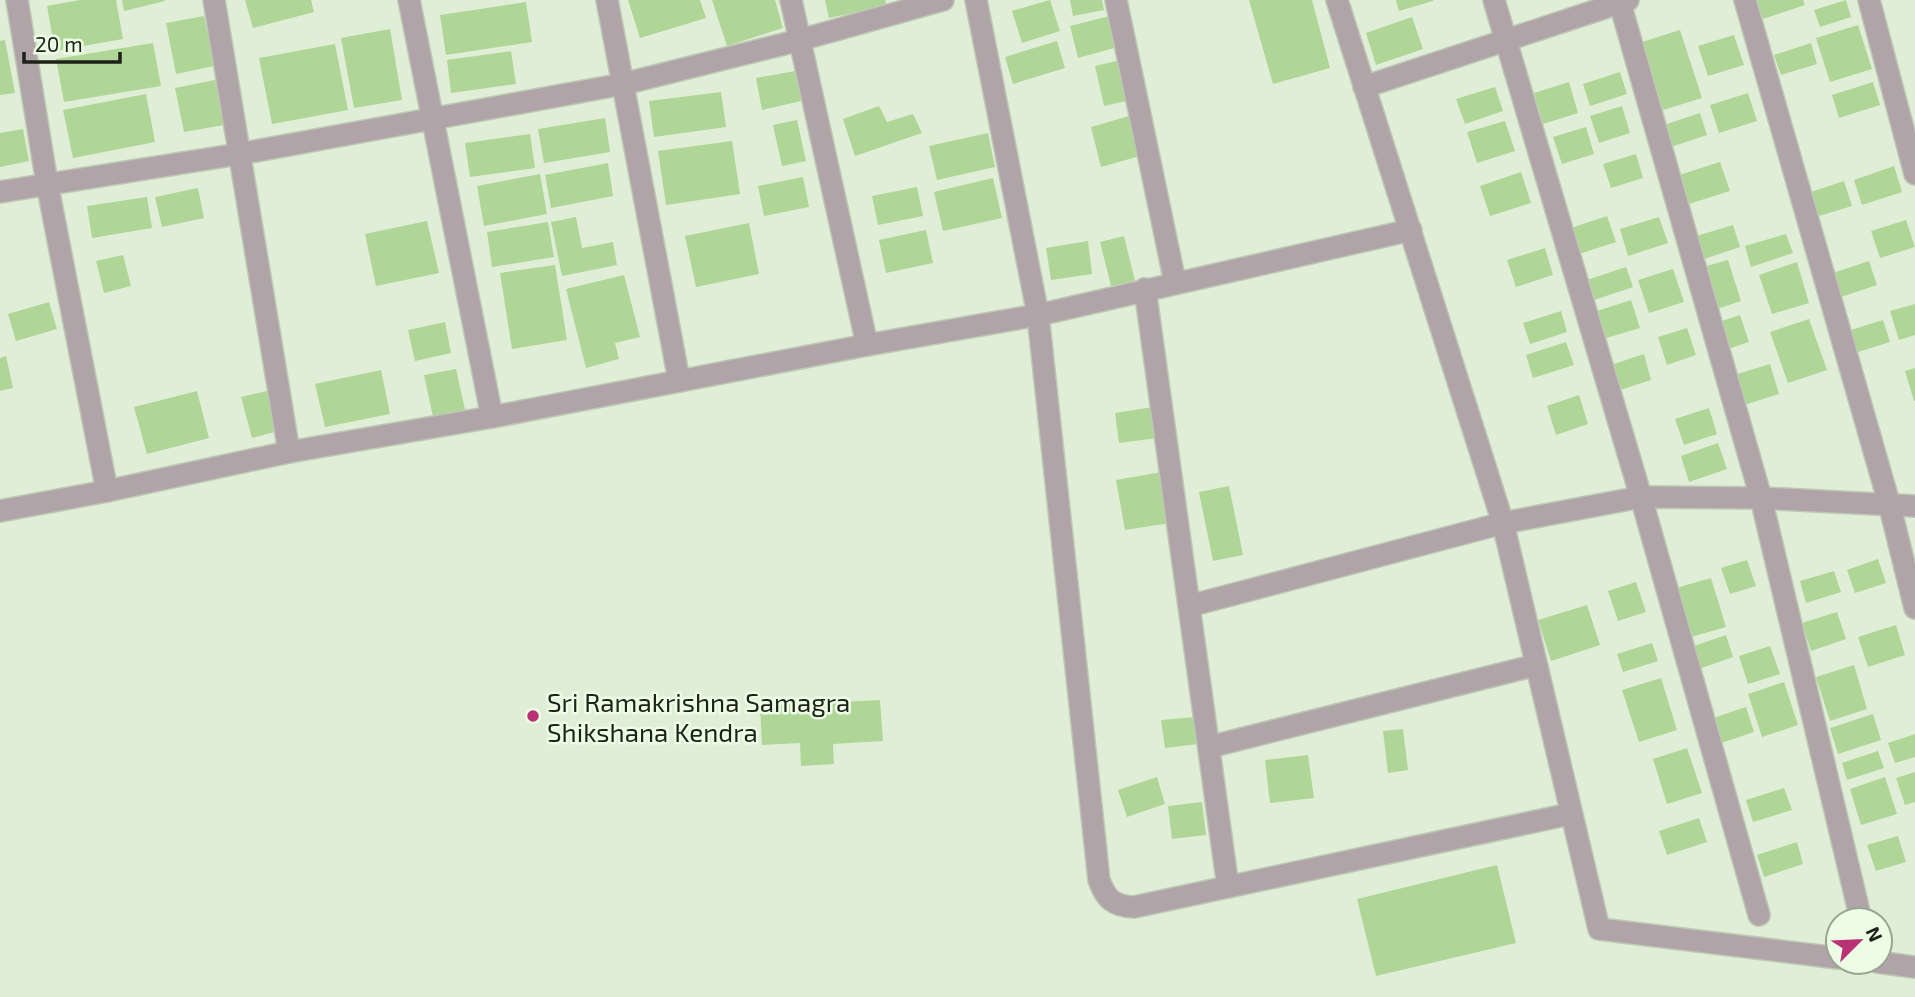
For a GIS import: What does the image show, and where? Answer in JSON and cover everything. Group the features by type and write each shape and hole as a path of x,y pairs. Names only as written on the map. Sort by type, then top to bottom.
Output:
{"street":[{"path":"16,0 47,183 107,491"},
{"path":"214,0 289,452"},
{"path":"410,0 492,417"},
{"path":"607,0 679,380"},
{"path":"790,0 867,345"},
{"path":"0,192 239,154 622,84 800,40 943,0"},
{"path":"976,0 1038,315 1099,880 1103,893 1111,902 1134,907 1570,814"},
{"path":"1116,0 1175,282"},
{"path":"1337,0 1503,523 1599,929 1824,956"},
{"path":"1494,0 1641,497 1759,915"},
{"path":"1745,0 1889,503 1915,608"},
{"path":"1868,0 1915,174"},
{"path":"1364,87 1624,1 1761,498 1858,906"},
{"path":"0,511 289,452 1038,315 1411,230"},
{"path":"1145,289 1228,887"},
{"path":"1189,606 1503,523 1641,497 1761,498 1915,506"},
{"path":"1209,747 1536,665"},
{"path":"1894,964 1915,967"}],"building":[{"path":"80,0 116,0 123,39 55,51 47,6"},
{"path":"122,0 165,0 165,1 124,11"},
{"path":"245,0 311,0 314,12 253,28"},
{"path":"628,0 700,0 706,18 640,38"},
{"path":"712,0 775,0 783,28 727,46"},
{"path":"825,0 885,0 887,6 829,18"},
{"path":"1050,0 1060,31 1022,43 1012,11"},
{"path":"1070,0 1102,0 1104,10 1073,16"},
{"path":"1249,0 1312,0 1330,68 1273,84"},
{"path":"1396,0 1433,0 1433,1 1399,11"},
{"path":"1757,0 1803,0 1805,5 1763,19"},
{"path":"1846,0 1851,17 1820,27 1814,10"},
{"path":"526,2 532,42 446,55 440,15"},
{"path":"1117,14 1125,45 1078,58 1070,26"},
{"path":"204,16 214,66 176,74 166,23"},
{"path":"1412,17 1423,49 1376,65 1366,33"},
{"path":"1858,25 1872,69 1830,82 1816,38"},
{"path":"390,29 402,100 354,108 341,38"},
{"path":"1680,30 1702,98 1663,110 1642,42"},
{"path":"1734,35 1744,65 1708,76 1698,46"},
{"path":"5,40 15,93 0,95 0,41"},
{"path":"1057,41 1065,68 1013,84 1005,57"},
{"path":"153,43 161,86 64,102 56,59"},
{"path":"1811,43 1817,64 1781,75 1774,55"},
{"path":"335,44 348,110 272,124 259,58"},
{"path":"511,51 516,84 451,93 447,60"},
{"path":"1125,59 1135,99 1104,106 1095,66"},
{"path":"795,71 801,101 762,110 756,78"},
{"path":"1620,72 1627,94 1590,106 1583,84"},
{"path":"215,80 224,125 184,132 175,88"},
{"path":"1569,82 1578,113 1543,124 1534,93"},
{"path":"1873,82 1880,105 1839,118 1832,95"},
{"path":"1495,87 1503,111 1465,124 1456,99"},
{"path":"721,92 726,127 654,137 649,101"},
{"path":"1748,93 1757,121 1719,133 1710,105"},
{"path":"146,94 155,142 73,158 63,110"},
{"path":"879,106 887,122 913,114 922,133 855,156 843,119"},
{"path":"1622,106 1630,133 1599,143 1590,116"},
{"path":"1700,113 1707,135 1671,147 1664,125"},
{"path":"1136,114 1147,154 1101,167 1091,127"},
{"path":"605,118 610,152 544,163 538,129"},
{"path":"797,120 806,161 782,166 773,125"},
{"path":"1505,121 1515,151 1477,163 1467,132"},
{"path":"1586,127 1594,154 1562,164 1553,137"},
{"path":"23,129 29,161 0,167 0,133"},
{"path":"988,133 995,167 937,180 929,146"},
{"path":"530,134 535,168 470,177 465,143"},
{"path":"732,141 740,194 666,205 658,151"},
{"path":"1636,154 1643,178 1611,188 1603,164"},
{"path":"1720,162 1730,191 1689,204 1679,175"},
{"path":"608,163 613,196 551,208 545,175"},
{"path":"1894,166 1902,192 1862,205 1854,180"},
{"path":"1521,172 1531,203 1490,216 1480,186"},
{"path":"540,174 547,214 484,226 477,186"},
{"path":"803,177 809,207 764,216 758,186"},
{"path":"993,178 1002,218 943,231 934,192"},
{"path":"1844,181 1852,206 1816,217 1808,193"},
{"path":"917,187 923,216 878,225 872,196"},
{"path":"198,188 204,218 162,227 155,197"},
{"path":"147,197 152,228 92,238 87,206"},
{"path":"1607,216 1616,242 1576,255 1568,229"},
{"path":"576,217 582,248 613,242 617,265 562,276 551,222"},
{"path":"1659,217 1668,243 1628,256 1620,229"},
{"path":"1906,220 1915,247 1880,258 1871,231"},
{"path":"427,221 439,273 376,286 365,234"},
{"path":"548,222 554,257 492,267 487,232"},
{"path":"749,223 759,274 696,287 685,236"},
{"path":"1733,225 1740,247 1698,261 1690,238"},
{"path":"926,230 933,263 886,273 879,240"},
{"path":"1786,234 1793,253 1751,267 1745,246"},
{"path":"1124,236 1135,281 1111,286 1100,242"},
{"path":"1088,241 1092,274 1051,280 1046,248"},
{"path":"1545,248 1553,275 1516,287 1507,260"},
{"path":"123,255 131,286 104,293 96,261"},
{"path":"1728,260 1741,301 1717,309 1703,267"},
{"path":"1869,261 1877,285 1841,297 1833,273"},
{"path":"1797,262 1809,303 1772,314 1759,275"},
{"path":"555,265 567,340 512,349 500,273"},
{"path":"1626,267 1633,287 1591,301 1584,281"},
{"path":"1673,269 1684,302 1649,313 1638,280"},
{"path":"624,275 640,337 615,343 619,359 586,368 566,289"},
{"path":"1631,300 1640,328 1603,339 1594,312"},
{"path":"49,302 57,329 16,341 8,314"},
{"path":"1915,304 1915,335 1899,340 1890,311"},
{"path":"1561,311 1567,332 1530,344 1523,323"},
{"path":"1740,315 1749,342 1728,349 1719,322"},
{"path":"1809,319 1827,370 1788,383 1770,332"},
{"path":"1883,320 1890,342 1849,355 1841,333"},
{"path":"445,322 451,353 415,361 408,330"},
{"path":"1687,328 1696,355 1667,365 1658,337"},
{"path":"1566,342 1574,365 1533,378 1526,355"},
{"path":"1644,354 1651,380 1617,391 1608,366"},
{"path":"6,356 13,388 0,391 0,358"},
{"path":"1770,364 1779,394 1741,406 1731,376"},
{"path":"1915,368 1915,401 1914,401 1905,371"},
{"path":"456,369 466,414 434,421 424,375"},
{"path":"381,370 390,414 325,427 315,384"},
{"path":"272,390 282,430 252,438 241,397"},
{"path":"197,391 209,438 147,454 134,407"},
{"path":"1579,395 1588,424 1556,435 1547,406"},
{"path":"1153,407 1158,438 1119,443 1115,413"},
{"path":"1709,408 1717,434 1684,445 1675,419"},
{"path":"1718,443 1727,469 1689,482 1681,456"},
{"path":"1162,472 1170,523 1125,530 1116,480"},
{"path":"1229,486 1243,555 1213,561 1199,492"},
{"path":"1878,559 1886,583 1855,593 1847,570"},
{"path":"1747,560 1756,586 1730,594 1721,568"},
{"path":"1834,571 1841,592 1806,603 1800,581"},
{"path":"1711,578 1726,627 1684,639 1669,590"},
{"path":"1636,582 1646,612 1618,621 1608,591"},
{"path":"1587,605 1600,645 1551,661 1538,620"},
{"path":"1837,612 1846,639 1811,651 1802,623"},
{"path":"1896,625 1905,655 1868,667 1858,637"},
{"path":"1726,635 1733,657 1693,671 1685,649"},
{"path":"1652,643 1658,661 1623,672 1617,654"},
{"path":"1770,646 1780,674 1748,684 1739,656"},
{"path":"1854,665 1867,709 1830,721 1816,677"},
{"path":"1661,678 1677,730 1639,742 1622,690"},
{"path":"1784,682 1798,725 1762,737 1748,694"},
{"path":"880,700 883,741 833,744 834,764 801,766 800,743 762,745 760,706"},
{"path":"1746,707 1754,732 1715,745 1707,720"},
{"path":"1873,714 1881,740 1838,754 1830,728"},
{"path":"1195,717 1198,744 1165,748 1161,720"},
{"path":"1403,729 1408,770 1388,773 1383,731"},
{"path":"1915,734 1915,757 1895,763 1888,743"},
{"path":"1687,748 1702,793 1667,804 1653,759"},
{"path":"1878,751 1884,768 1847,780 1842,763"},
{"path":"1308,755 1314,798 1270,803 1265,760"},
{"path":"1915,772 1915,802 1905,805 1896,778"},
{"path":"1157,777 1165,804 1127,817 1118,790"},
{"path":"1885,777 1897,814 1861,825 1850,789"},
{"path":"1784,788 1792,810 1753,822 1746,800"},
{"path":"1202,802 1206,835 1172,839 1168,806"},
{"path":"1699,818 1707,842 1667,855 1659,831"},
{"path":"1898,836 1906,862 1876,871 1867,845"},
{"path":"1797,842 1803,864 1764,877 1757,855"},
{"path":"1497,865 1516,943 1376,976 1357,899"}],"place":[{"name":"Sri Ramakrishna Samagra Shikshana Kendra","path":"533,716"}]}
